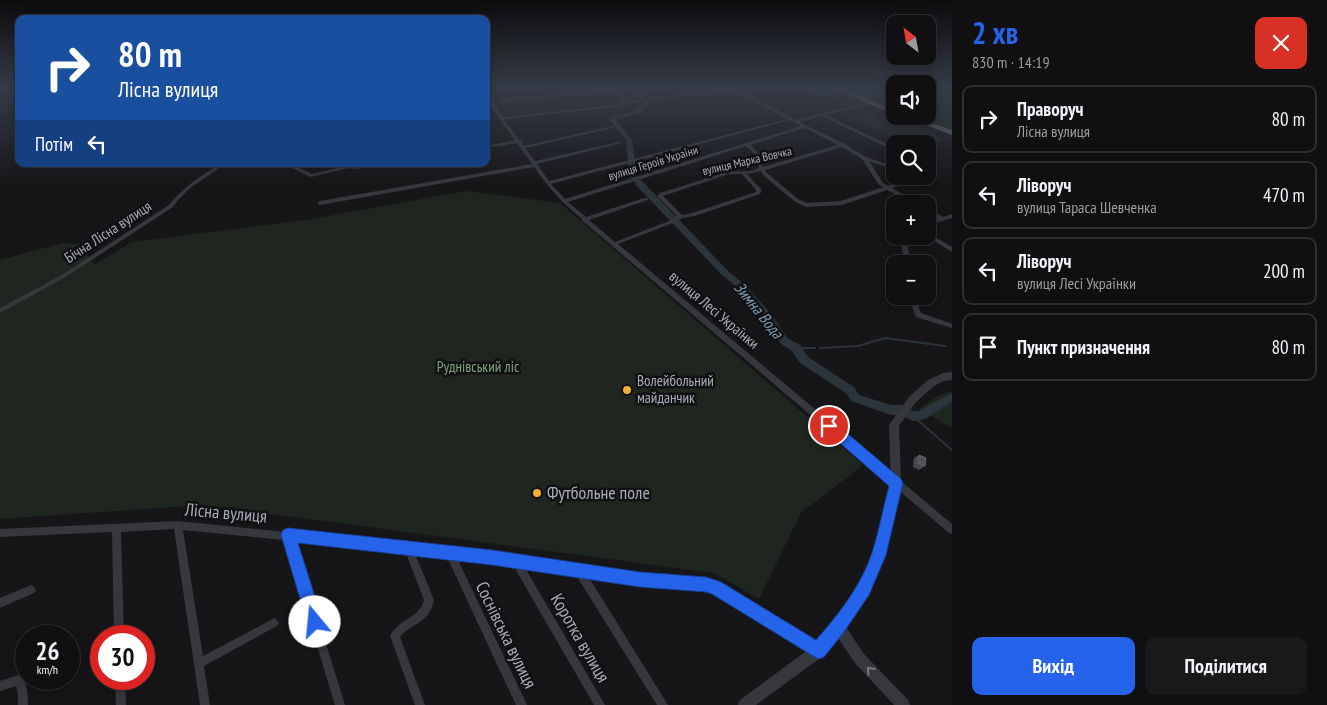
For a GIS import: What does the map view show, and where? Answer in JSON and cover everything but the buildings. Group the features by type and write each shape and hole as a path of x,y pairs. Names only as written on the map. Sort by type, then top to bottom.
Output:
{"highway":[{"path":"930,125 952,133"}],"street":[{"name":"вулиця Лесі Українки","path":"504,120 548,183 584,220 952,530"},
{"path":"548,183 793,120 843,145 864,158 886,166"},
{"path":"832,120 886,146"},
{"name":"вулиця Героїв України","path":"564,201 806,126"},
{"path":"490,147 521,144 611,127"},
{"path":"320,203 534,164 619,143"},
{"path":"748,145 757,154 762,170 796,200 806,205 842,203 899,185"},
{"name":"вулиця Марка Вовчка","path":"677,220 660,196 662,194 729,173 762,170 843,145"},
{"path":"864,158 880,184 901,195"},
{"name":"Бічна Лісна вулиця","path":"0,311 98,254 171,206 179,194 219,167"},
{"path":"293,167 311,176 340,167"},
{"path":"614,244 677,220 758,193 759,190 743,172"},
{"path":"584,220 646,199"},
{"path":"936,214 943,219"},
{"path":"936,221 952,216"},
{"path":"936,240 952,250"},
{"path":"914,305 918,315 952,326"},
{"path":"749,704 818,651 838,627 864,589 879,555 896,483 894,425 909,404 931,383 943,377 952,376"},
{"path":"178,524 205,705"},
{"name":"Лісна вулиця","path":"0,533 178,524 410,550 449,552 640,580 706,585 715,587 818,651"},
{"path":"116,527 118,625"},
{"path":"288,535 340,705"},
{"path":"410,550 429,600 429,608 425,614 398,630 395,636 420,705"},
{"name":"Соснівська вулиця","path":"449,552 522,705"},
{"name":"Коротка вулиця","path":"516,562 600,705"},
{"path":"579,571 663,705"},
{"path":"0,603 31,590"},
{"path":"199,663 274,623"},
{"path":"838,627 856,654 903,705"},
{"path":"0,686 19,680 23,694 23,705"},
{"path":"120,690 121,705"}],"green space":[{"path":"855,120 886,120 886,125 914,125 935,135 888,135"},
{"path":"936,120 952,120 952,131 935,125"},
{"path":"936,135 944,139 936,143"},
{"name":"Руднівський ліс","path":"466,191 560,203 863,465 801,513 759,599 714,573 203,505 0,519 0,260 63,243 81,244 94,265 132,242 312,219"},
{"path":"952,391 952,428 919,409 941,394"}],"waterway":[{"name":"Зимна Вода","path":"613,120 629,140 630,150"},
{"name":"Зимна Вода","path":"631,152 633,177"},
{"name":"Зимна Вода","path":"638,182 725,273 741,286 769,317 784,341 796,348 804,360 850,390 855,398 891,410 901,410 913,416 921,416 952,397"},
{"path":"820,348 858,346 885,338 945,346"},
{"path":"796,348 815,348"},
{"path":"913,416 952,450"}],"place":[{"name":"Волейбольний майданчик","path":"627,390"},
{"name":"Футбольне поле","path":"537,493"}],"route":[{"path":"315,622 288,535 410,550 492,557 640,580 706,585 715,587 818,651 838,627 864,589 879,555 896,483 829,426"}]}
